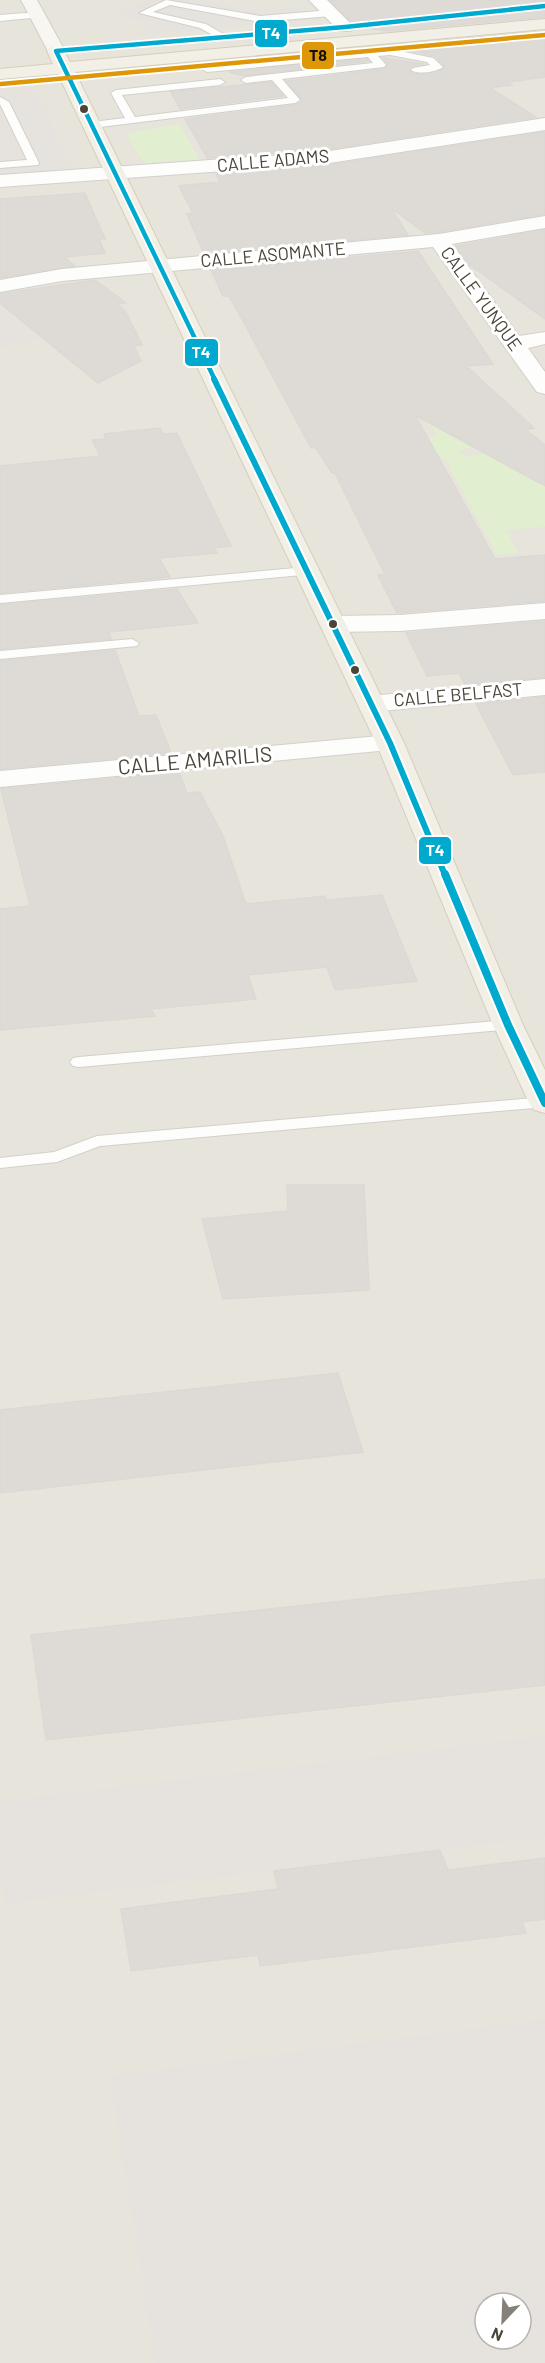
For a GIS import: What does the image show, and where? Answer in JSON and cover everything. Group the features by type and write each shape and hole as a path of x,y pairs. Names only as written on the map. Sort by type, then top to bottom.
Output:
{"main road":[{"path":"34,53 345,27 545,6"},
{"path":"0,74 310,56 379,49 545,24"},
{"path":"56,51 390,743 508,1025 545,1102"}],"street":[{"path":"317,0 345,27"},
{"path":"33,8 56,51"},
{"name":"CALLE ADAMS","path":"0,181 323,158 545,124"},
{"name":"CALLE ASOMANTE","path":"0,286 62,275 439,240 545,222"},
{"name":"CALLE YUNQUE","path":"439,240 545,387"},
{"path":"513,344 545,338"},
{"path":"333,624 400,623 545,611"},
{"name":"CALLE BELFAST","path":"371,704 545,687"},
{"name":"CALLE AMARILIS","path":"0,779 390,743"}],"lane":[{"path":"222,37 203,26 144,13 169,2 260,19 331,14"},
{"path":"0,18 33,8"},
{"path":"254,78 381,65 379,49 430,60 438,67 416,70"},
{"path":"132,121 116,93 215,83 206,63 245,66 279,63 310,56"},
{"path":"92,125 132,121 157,109 197,109 295,100 291,87 275,77"},
{"path":"144,89 157,109"},
{"path":"0,100 4,102 4,112 34,163 0,165"},
{"path":"0,599 307,571"},
{"path":"0,655 132,643"},
{"path":"79,1062 508,1025"},
{"path":"0,1163 57,1157 97,1141 545,1102"}],"shaded area":[{"path":"0,0 545,0 545,2363 0,2363"},
{"path":"147,0 202,0 259,11 297,7 315,19 132,35 154,23 114,15"},
{"path":"0,86 25,88 39,95 70,165 68,167 58,170 0,174"},
{"path":"0,304 22,321 40,339 0,348"},
{"path":"545,1736 545,1837 5,1904 0,1866 0,1801"},
{"path":"545,2019 545,2363 155,2363 110,2076"}],"green space":[{"path":"179,124 200,160 145,163 127,133"},
{"path":"433,421 484,445 458,451 466,457 505,449 545,472 545,527 506,530 518,553 497,555 449,467 449,461 406,440 438,436 431,425 423,424"}],"building":[{"path":"330,0 545,0 545,17 386,31 356,26"},
{"path":"545,31 545,77 508,82 512,85 490,88 536,117 323,150 207,158 185,119 295,105 302,99 286,81 384,69 388,65 383,58 424,64 411,66 409,70 414,74 437,72 445,67 435,56 412,51 458,47 458,44 439,41"},
{"path":"367,59 369,61 243,76 229,72"},
{"path":"271,82 283,96 180,109 171,92"},
{"path":"545,132 545,214 439,232 425,233 391,208 408,235 204,254 187,214 193,213 179,186 220,182 216,174 323,166"},
{"path":"85,193 105,239 99,239 105,253 64,257 75,266 0,278 0,199"},
{"path":"545,230 545,319 470,265 456,246"},
{"path":"418,251 493,364 466,366 534,428 526,430 545,445 545,486 415,415 495,559 545,555 545,601 397,613 378,575 385,574 335,473 332,473 316,448 311,448 235,306 229,296 223,296 211,270"},
{"path":"95,280 126,303 117,304 125,311 142,345 134,346 141,361 98,383 0,303 0,294"},
{"path":"160,428 163,434 177,433 231,546 214,548 217,553 159,558 170,577 0,593 0,466 100,456 92,440 106,439 104,434"},
{"path":"177,589 198,623 109,632 111,639 0,649 0,605"},
{"path":"545,621 545,677 465,685 459,673 427,676 406,633"},
{"path":"115,650 139,716 156,715 171,753 0,769 0,661"},
{"path":"545,697 545,772 513,775 476,704"},
{"path":"179,772 187,793 200,792 223,836 246,904 325,896 326,900 382,895 417,981 335,990 327,967 248,975 256,999 151,1009 155,1016 0,1030 0,909 30,906 1,789"},
{"path":"287,1185 364,1185 369,1290 223,1299 202,1219 288,1211"},
{"path":"338,1373 363,1452 0,1493 0,1410"},
{"path":"545,1579 545,1685 46,1740 31,1635"},
{"path":"440,1850 448,1870 545,1858 545,1919 522,1922 526,1933 260,1966 258,1955 131,1971 121,1909 278,1889 274,1871"}],"transit line":[{"name":"T4","path":"545,6 345,27 56,51 390,743 508,1025 545,1103"},
{"name":"T8","path":"1,84 545,35"}]}
